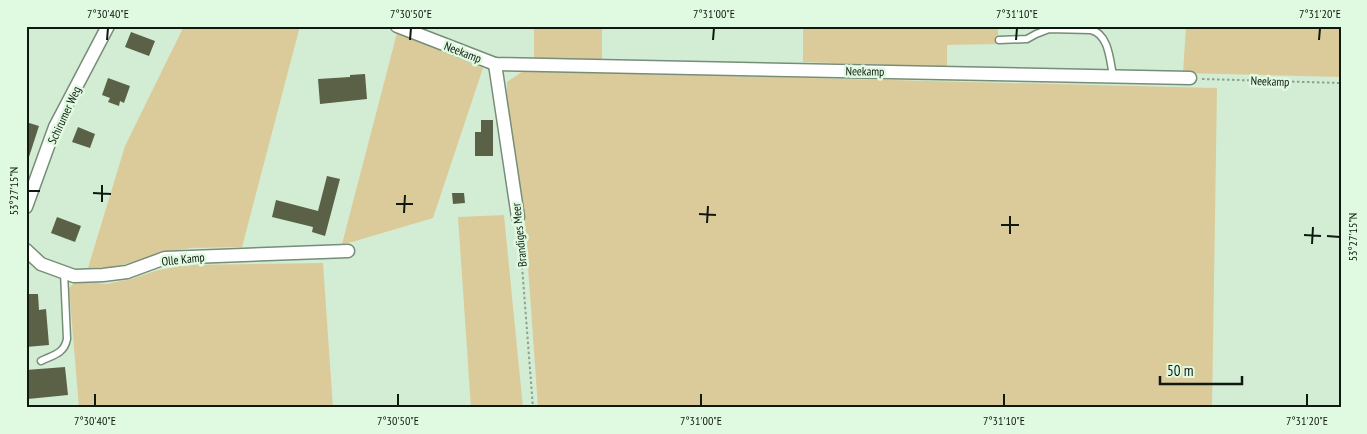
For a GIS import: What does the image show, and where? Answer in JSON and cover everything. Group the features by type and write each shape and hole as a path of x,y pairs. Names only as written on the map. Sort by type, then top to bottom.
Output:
{"street":[{"name":"Schirumer Weg","path":"26,207 56,128 108,26"},
{"name":"Neekamp","path":"397,26 495,64 1190,78"},
{"name":"Brandiges Meer","path":"495,64 518,217"},
{"name":"Olle Kamp","path":"26,250 41,264 74,276 127,272 165,258 348,251"}],"lane":[{"path":"999,40 1028,39 1049,29 1096,31 1103,38 1113,76"},
{"path":"41,362 60,352 65,347 67,339 64,272"}],"path":[{"name":"Neekamp","path":"1190,78 1341,83"},
{"name":"Brandiges Meer","path":"518,217 533,408"}],"shaded area":[{"path":"184,26 300,26 242,247 191,248 159,253 112,267 88,268 125,146"},
{"path":"534,26 602,26 602,59 534,59"},
{"path":"803,26 998,26 998,44 947,45 947,67 803,62"},
{"path":"1186,26 1341,26 1341,77 1183,73"},
{"path":"397,33 483,68 433,218 342,244"},
{"path":"523,71 1217,88 1212,408 538,408 525,224 507,108 507,82"},
{"path":"504,215 523,408 471,408 458,217"},
{"path":"323,263 333,408 79,408 69,288 77,280 106,284 184,265"}],"building":[{"path":"131,32 155,41 149,56 125,47"},
{"path":"365,74 367,99 320,104 318,79"},
{"path":"108,78 130,86 124,103 120,101 119,106 108,102 110,98 102,95"},
{"path":"481,120 493,120 493,156 475,156 475,132 481,132"},
{"path":"26,122 39,126 28,160 26,159"},
{"path":"78,127 95,134 90,148 72,142"},
{"path":"327,176 340,179 325,236 312,232 313,227 272,217 276,200 318,211"},
{"path":"452,193 464,193 465,203 453,204"},
{"path":"57,217 81,226 75,242 51,233"},
{"path":"26,294 38,294 39,310 46,309 49,345 26,347"},
{"path":"65,367 68,395 28,399 26,370"}]}
